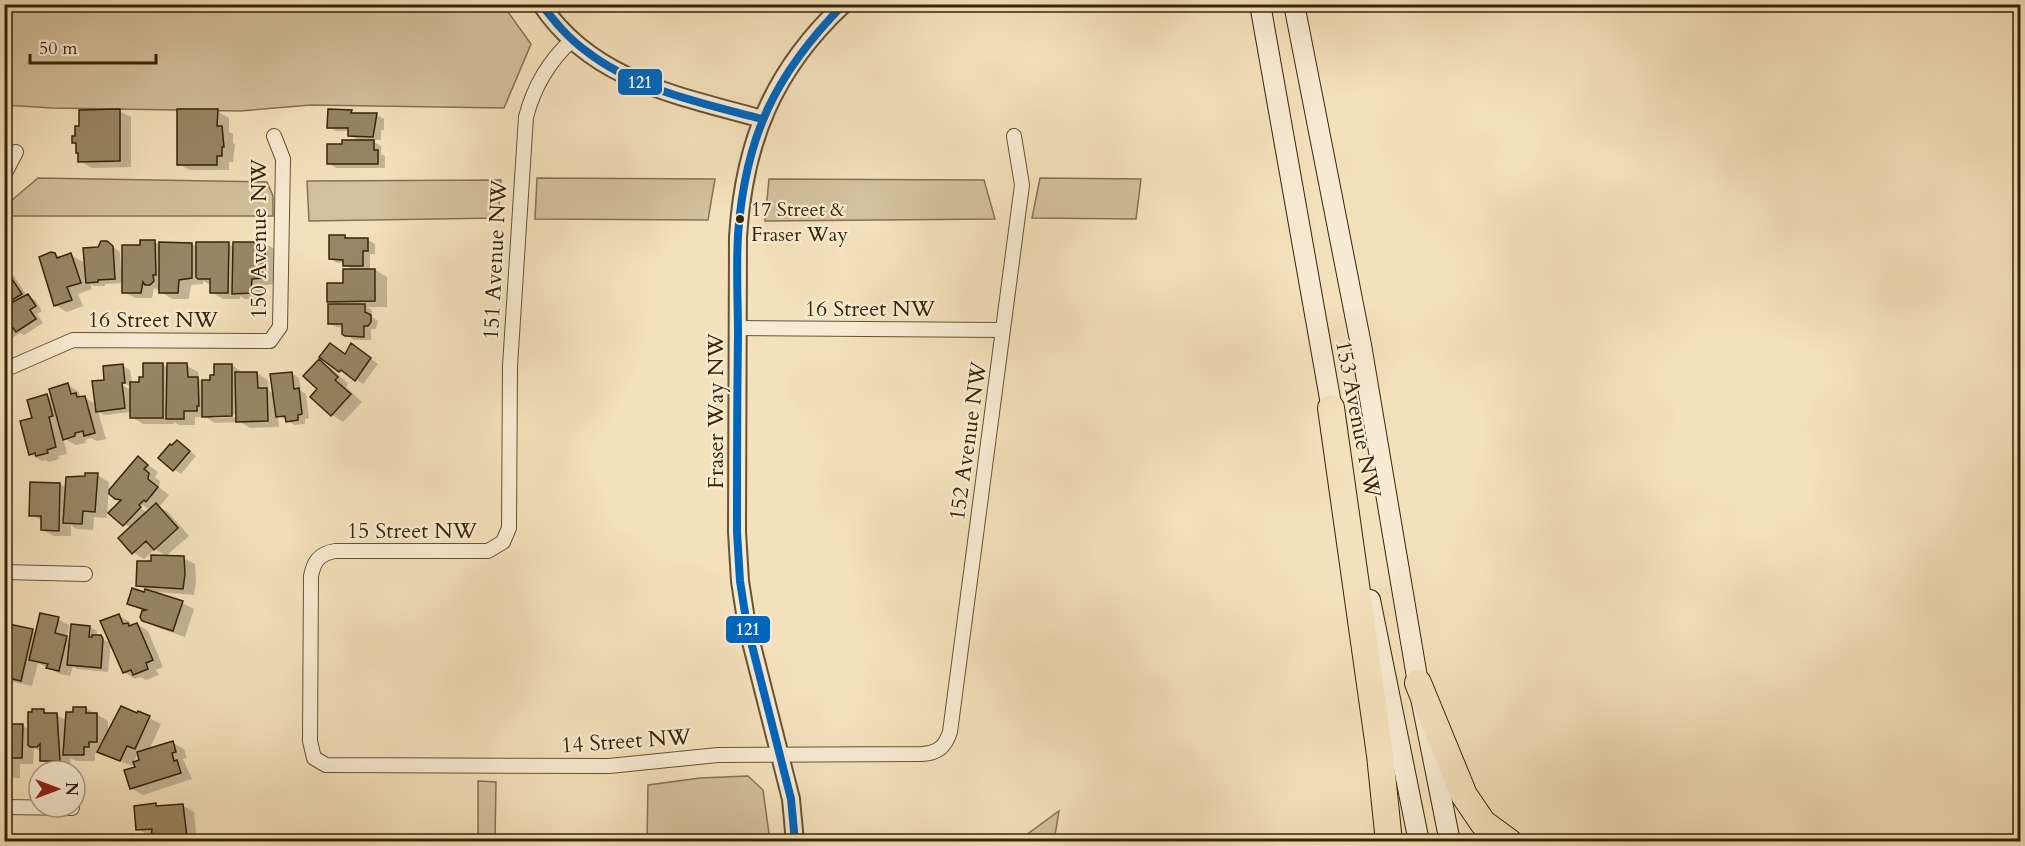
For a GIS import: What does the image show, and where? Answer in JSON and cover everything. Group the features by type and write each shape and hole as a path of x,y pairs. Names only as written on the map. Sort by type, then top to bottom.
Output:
{"highway":[{"path":"1332,408 1380,755 1389,842"},
{"path":"1418,683 1464,795 1483,823 1509,842"}],"main road":[{"name":"153 Avenue NW","path":"1260,4 1332,408 1419,842"},
{"name":"153 Avenue NW","path":"1294,4 1361,345 1418,683 1450,842"}],"street":[{"path":"541,4 572,40 606,66 642,84 762,119"},
{"name":"Fraser Way NW","path":"795,842 791,799 747,626 740,581 737,532 738,237 742,190 752,147 762,119 787,71 804,46 844,4"},
{"name":"151 Avenue NW","path":"503,542 510,519 510,366 526,117 544,72 572,40"},
{"name":"150 Avenue NW","path":"270,341 280,327 283,159 274,136"},
{"name":"152 Avenue NW","path":"941,750 950,732 1022,184 1014,136"},
{"path":"4,175 16,152"},
{"name":"16 Street NW","path":"737,328 1003,330"},
{"name":"16 Street NW","path":"4,370 73,340 270,341"},
{"name":"15 Street NW","path":"314,758 310,741 311,576 318,556 335,550 480,552 488,551 503,542"},
{"path":"4,572 85,574"},
{"name":"14 Street NW","path":"314,758 326,765 334,766 609,766 700,756 922,754 941,750"},
{"path":"4,807 27,807"}],"shaded area":[{"path":"4,5 503,5 531,44 504,108 311,105 240,111 5,105"},
{"path":"38,178 267,182 273,196 273,216 5,216 5,206"},
{"path":"537,178 715,179 708,220 535,219"},
{"path":"1040,178 1141,179 1136,219 1032,218"},
{"path":"769,179 984,180 995,219 765,221"},
{"path":"501,180 498,218 309,221 307,181"},
{"path":"748,776 763,790 770,841 647,841 648,785 700,778"},
{"path":"478,781 496,782 495,841 478,841"},
{"path":"1059,811 1054,841 1018,841"}],"building":[{"path":"120,109 120,161 78,162 76,143 72,143 72,136 75,136 75,126 79,126 79,110"},
{"path":"177,109 218,109 217,126 222,126 224,147 222,147 222,156 217,156 217,165 177,165"},
{"path":"328,109 352,110 351,113 377,113 373,137 348,136 348,128 327,128"},
{"path":"342,140 374,140 374,150 378,150 378,164 327,164 327,144 342,144"},
{"path":"329,235 368,238 368,251 363,251 363,266 343,266 343,260 329,259"},
{"path":"140,240 155,240 156,275 153,275 154,281 150,285 145,285 143,282 141,293 122,293 122,245 140,245"},
{"path":"101,241 107,241 113,246 115,279 86,283 83,248 98,247"},
{"path":"159,242 192,243 192,278 179,280 178,293 159,293"},
{"path":"196,242 229,242 228,293 210,293 210,279 196,277"},
{"path":"233,242 265,242 265,278 252,279 251,293 232,294"},
{"path":"51,252 55,253 57,258 71,253 81,283 67,287 72,300 54,306 39,257"},
{"path":"343,269 375,269 375,301 327,302 327,283 343,283"},
{"path":"6,270 22,294 4,305 4,271"},
{"path":"28,294 36,306 30,310 36,319 16,332 13,328 4,334 4,309"},
{"path":"328,304 365,304 365,312 371,315 371,322 368,326 364,326 364,337 345,336 342,334 342,324 328,324"},
{"path":"330,343 345,354 351,343 371,358 355,381 319,357"},
{"path":"319,359 338,377 335,380 351,394 331,416 310,397 317,389 303,376"},
{"path":"143,363 163,363 163,418 130,418 130,382 139,382 139,377 143,377"},
{"path":"167,363 187,363 188,377 198,377 199,406 197,406 197,411 184,411 184,419 166,419"},
{"path":"123,364 125,383 122,383 125,408 96,412 92,381 104,380 103,366"},
{"path":"214,364 232,364 232,416 202,417 202,380 210,380 210,375 214,375"},
{"path":"235,372 257,372 258,388 267,388 268,421 236,422"},
{"path":"292,372 294,389 299,388 302,414 298,415 298,420 286,422 285,416 276,417 270,374"},
{"path":"68,383 71,394 76,393 77,397 85,396 95,433 84,436 83,431 63,440 49,389"},
{"path":"47,394 53,416 49,417 56,447 47,450 48,453 29,455 20,421 32,418 27,400"},
{"path":"177,440 190,451 173,471 158,458 170,444 172,445"},
{"path":"138,456 148,465 144,469 149,473 148,479 158,487 146,502 144,500 139,505 141,507 123,526 108,513 121,500 109,494 109,490"},
{"path":"85,473 98,473 95,512 83,511 82,524 63,523 66,477 85,476"},
{"path":"30,482 60,483 59,531 41,530 41,516 29,516"},
{"path":"156,503 178,528 154,550 146,541 132,554 118,538"},
{"path":"151,555 184,556 183,589 136,586 137,561 151,561"},
{"path":"132,588 144,592 145,589 183,601 173,631 142,621 140,617 142,611 146,610 127,604"},
{"path":"40,613 59,617 55,633 67,636 59,671 46,668 48,664 29,660"},
{"path":"119,614 123,624 128,623 129,626 137,623 153,660 146,663 148,669 133,675 131,670 123,673 100,621"},
{"path":"4,623 33,629 21,681 4,677"},
{"path":"71,624 90,626 89,637 101,635 103,639 101,668 67,665"},
{"path":"121,706 150,716 135,749 127,746 120,761 97,752"},
{"path":"73,707 86,707 86,713 97,713 97,742 89,742 89,747 84,747 84,755 63,755 66,712 73,712"},
{"path":"32,709 44,709 44,713 57,713 60,759 40,759 40,744 37,747 28,745 28,712 32,712"},
{"path":"4,724 23,724 22,758 9,758 9,772 4,772"},
{"path":"173,741 176,752 172,753 174,761 177,760 181,773 130,789 124,770 135,767 133,762 139,760 137,752"},
{"path":"156,803 156,806 183,804 187,837 155,840 151,838 152,829 136,830 134,806"},
{"path":"133,834 145,842 128,842"}],"transit line":[{"name":"121","path":"541,4 579,46 626,76 670,94 762,119"},
{"name":"121","path":"795,842 791,799 747,626 740,581 737,532 738,235 748,167 756,137 768,109 799,56 844,4"}],"place":[{"name":"17 Street & Fraser Way","path":"740,219"}]}
